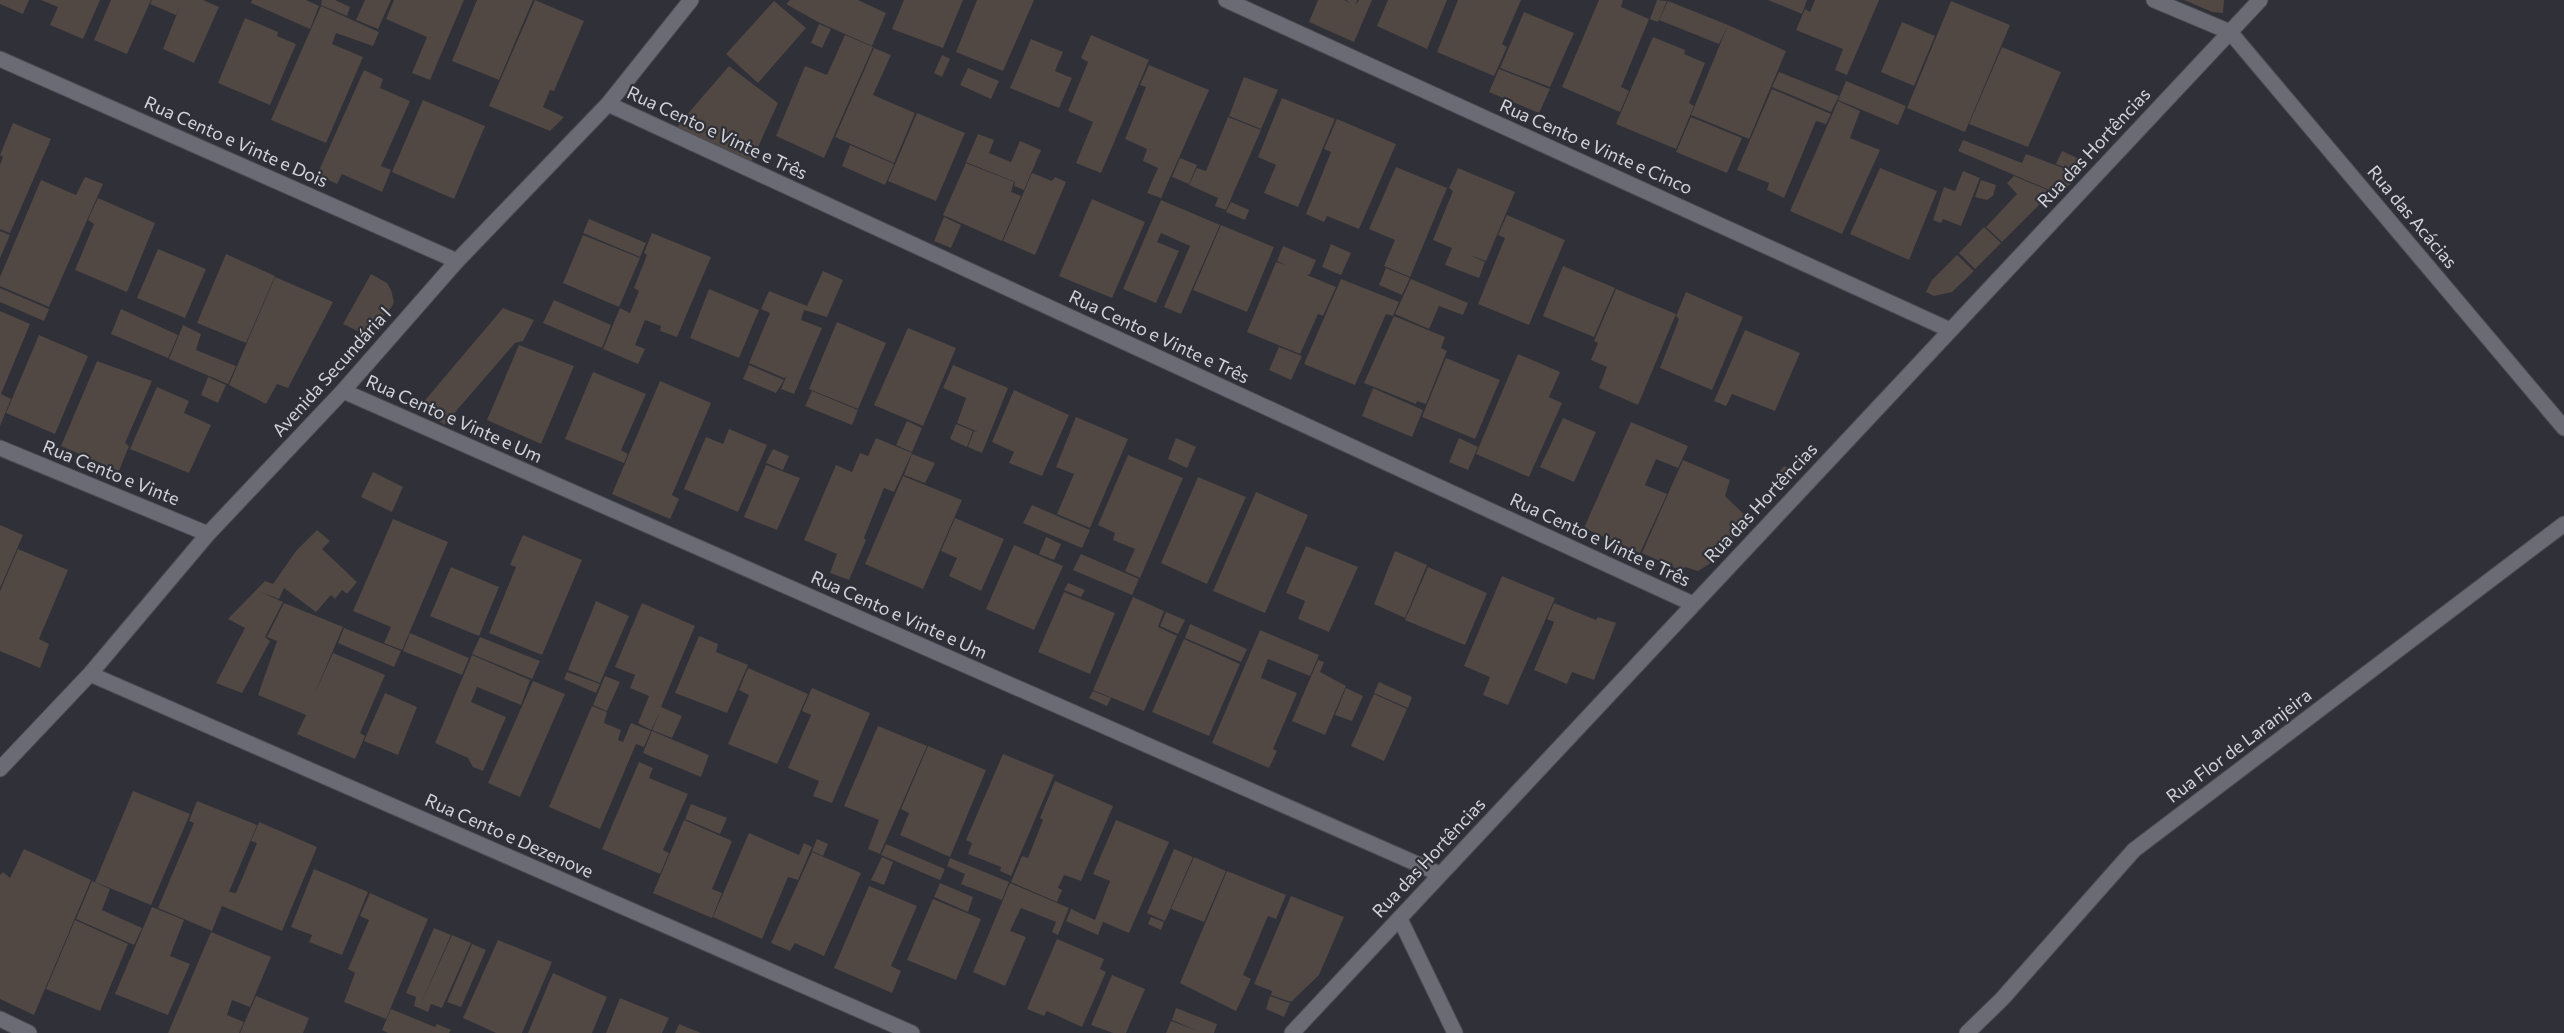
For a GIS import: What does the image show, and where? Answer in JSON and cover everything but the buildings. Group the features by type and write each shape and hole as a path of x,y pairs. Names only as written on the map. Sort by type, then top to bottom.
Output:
{"street":[{"name":"Avenida Secundária I","path":"0,769 90,674 208,534 343,391 457,261 608,104 691,0"},
{"name":"Rua Cento e Vinte e Cinco","path":"1226,0 1950,330"},
{"path":"2154,0 2230,32"},
{"name":"Rua das Hortências","path":"1292,1033 2260,0"},
{"name":"Rua das Acácias","path":"2230,32 2564,429"},
{"name":"Rua Cento e Vinte e Dois","path":"0,59 457,261"},
{"name":"Rua Cento e Vinte e Três","path":"608,104 1693,604"},
{"name":"Rua Cento e Vinte e Um","path":"343,391 1440,874"},
{"name":"Rua Cento e Vinte","path":"0,448 208,534"},
{"name":"Rua Flor de Laranjeira","path":"1967,1033 2002,999 2134,850 2564,524"},
{"name":"Rua Cento e Dezenove","path":"90,674 912,1033"},
{"path":"1400,919 1455,1033"},
{"path":"0,1019 29,1033"}]}
